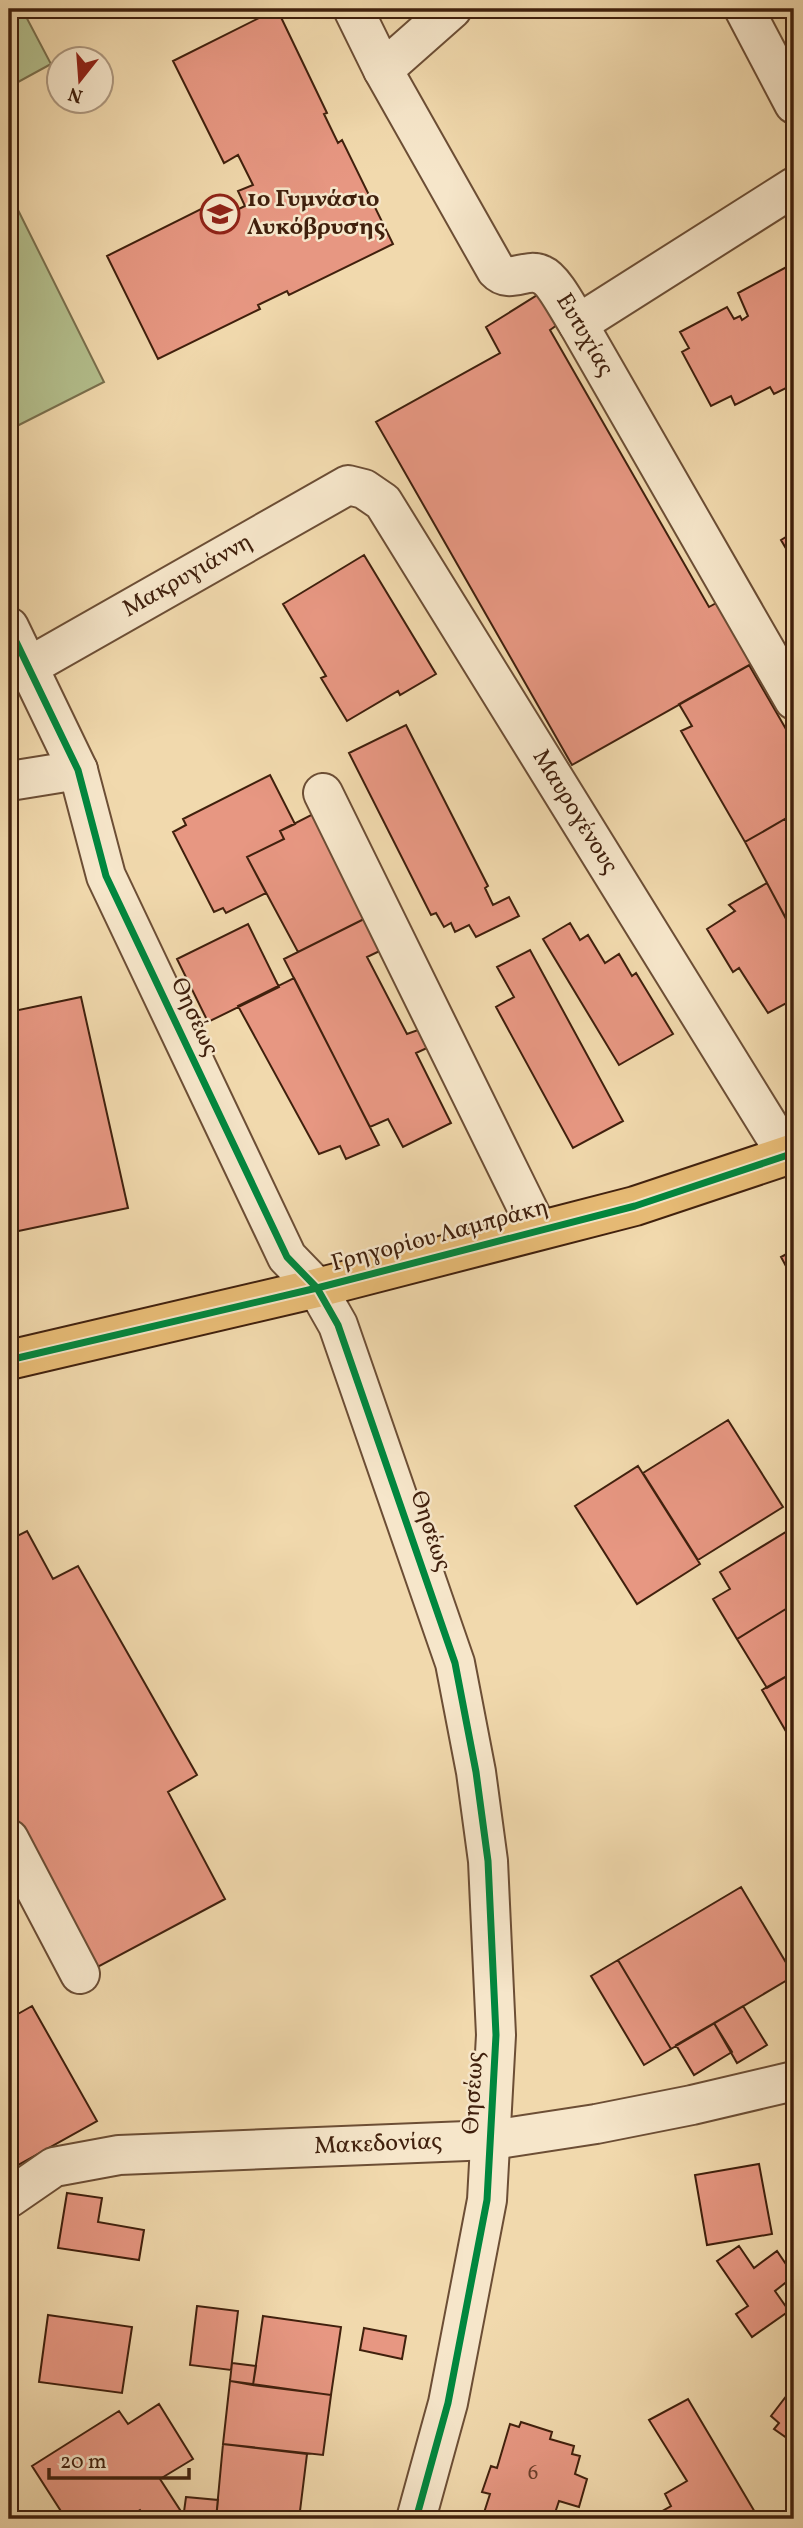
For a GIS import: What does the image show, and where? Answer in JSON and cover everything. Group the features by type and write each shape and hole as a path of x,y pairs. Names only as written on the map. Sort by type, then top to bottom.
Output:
{"main road":[{"name":"Γρηγορίου Λαμπράκη","path":"9,1360 317,1288 635,1206 791,1155"}],"street":[{"name":"Ευτυχίας","path":"353,9 383,70 496,270 501,276 508,277 532,272 542,275 548,279 578,324 794,700"},
{"path":"383,70 452,9"},
{"path":"744,9 794,104"},
{"path":"578,324 794,187"},
{"name":"Μακρυγιάννη","path":"28,667 348,485"},
{"name":"Μαυρογένους","path":"348,485 364,489 383,502 791,1155"},
{"name":"Θησέως","path":"9,627 78,770 106,876 287,1256 317,1288 338,1325 455,1663 476,1772 488,1861 496,2035 492,2140 487,2200 448,2403 416,2519"},
{"path":"9,778 16,780 78,770"},
{"path":"323,793 538,1230"},
{"path":"9,1839 80,1974"},
{"name":"Μακεδονίας","path":"9,2198 54,2167 119,2155 492,2140 596,2124 794,2081"}],"green space":[{"path":"22,9 46,55 46,67 9,87 9,14"},
{"path":"9,192 104,382 9,430"}],"building":[{"path":"277,9 327,113 324,114 338,143 342,140 393,244 289,295 287,291 258,305 260,309 158,359 107,256 209,205 216,220 245,206 238,191 253,185 238,155 224,163 173,61"},
{"path":"794,263 794,398 788,387 774,394 770,387 735,405 731,396 711,406 682,352 689,348 680,332 727,307 734,319 740,316 742,320 748,316 738,293"},
{"path":"539,294 557,325 550,330 709,607 718,602 753,663 572,765 376,422 500,353 486,327"},
{"path":"794,532 794,562 781,540"},
{"path":"364,555 436,674 400,695 398,691 347,721 321,678 326,676 283,604"},
{"path":"749,665 794,743 794,835 785,819 745,842 681,731 692,726 679,704"},
{"path":"406,725 488,886 485,888 493,905 509,897 519,916 476,937 469,925 455,932 451,923 444,927 436,913 431,915 349,753"},
{"path":"270,775 295,824 280,831 284,839 247,857 266,893 226,913 223,908 214,912 173,832 186,825 183,819"},
{"path":"317,812 370,916 298,952 247,857 284,839 280,831"},
{"path":"785,819 794,836 794,924 790,926 745,842"},
{"path":"767,883 794,934 794,1004 792,1000 768,1013 739,968 733,972 707,929 735,911 729,905"},
{"path":"370,916 386,948 367,957 407,1034 418,1030 427,1048 416,1053 451,1123 403,1147 388,1119 370,1127 284,959"},
{"path":"570,923 580,940 588,935 605,963 619,954 632,976 636,973 673,1034 619,1065 543,939"},
{"path":"248,924 279,987 208,1022 177,959"},
{"path":"530,950 623,1121 573,1148 496,1007 514,997 497,967"},
{"path":"294,978 379,1145 346,1159 340,1146 319,1154 238,1006"},
{"path":"81,997 128,1208 9,1233 9,1012"},
{"path":"794,1250 794,1281 781,1257"},
{"path":"728,1420 783,1507 698,1560 643,1473"},
{"path":"638,1466 700,1564 637,1604 575,1506"},
{"path":"794,1527 794,1604 737,1639 713,1599 730,1589 720,1572"},
{"path":"27,1531 53,1579 78,1566 197,1775 168,1792 225,1899 92,1970 9,1814 9,1540"},
{"path":"794,1604 794,1672 767,1688 737,1639"},
{"path":"794,1672 794,1738 791,1740 762,1690"},
{"path":"741,1887 794,1976 671,2049 618,1960"},
{"path":"618,1960 671,2049 644,2065 591,1976"},
{"path":"32,2006 97,2121 9,2170 9,2019"},
{"path":"743,2006 767,2045 737,2063 714,2023"},
{"path":"714,2023 732,2052 694,2075 676,2045"},
{"path":"759,2164 772,2234 707,2245 695,2175"},
{"path":"67,2193 102,2198 98,2222 144,2230 139,2260 58,2248"},
{"path":"739,2246 754,2268 777,2251 794,2276 775,2291 789,2311 752,2337 736,2314 748,2306 717,2261"},
{"path":"197,2306 238,2311 231,2370 190,2365"},
{"path":"48,2315 132,2327 122,2393 39,2382"},
{"path":"263,2316 341,2327 331,2395 253,2385"},
{"path":"364,2328 406,2336 402,2359 360,2350"},
{"path":"232,2363 256,2366 253,2385 230,2381"},
{"path":"230,2381 331,2395 323,2455 223,2444"},
{"path":"794,2386 794,2443 774,2429 779,2423 771,2416"},
{"path":"688,2399 759,2519 661,2519 657,2514 671,2506 665,2494 687,2481 649,2420"},
{"path":"159,2404 193,2459 160,2479 182,2513 172,2519 146,2519 140,2510 125,2519 120,2516 116,2519 66,2519 32,2466 119,2411 128,2424"},
{"path":"521,2422 552,2432 550,2439 574,2446 572,2454 580,2456 575,2474 587,2479 579,2507 559,2501 553,2519 482,2519 490,2494 482,2492 491,2466 497,2468 510,2424 519,2427"},
{"path":"223,2444 307,2454 299,2519 216,2519"},
{"path":"186,2497 218,2500 216,2519 183,2519"}],"cycle path":[{"path":"9,627 78,770 106,876 287,1257 317,1288 338,1325 455,1663 476,1772 488,1861 496,2035 487,2200 448,2403 416,2519"},
{"path":"9,1360 317,1288 635,1206 794,1153"}],"place":[{"name":"1ο Γυμνάσιο Λυκόβρυσης","path":"220,214"}]}
